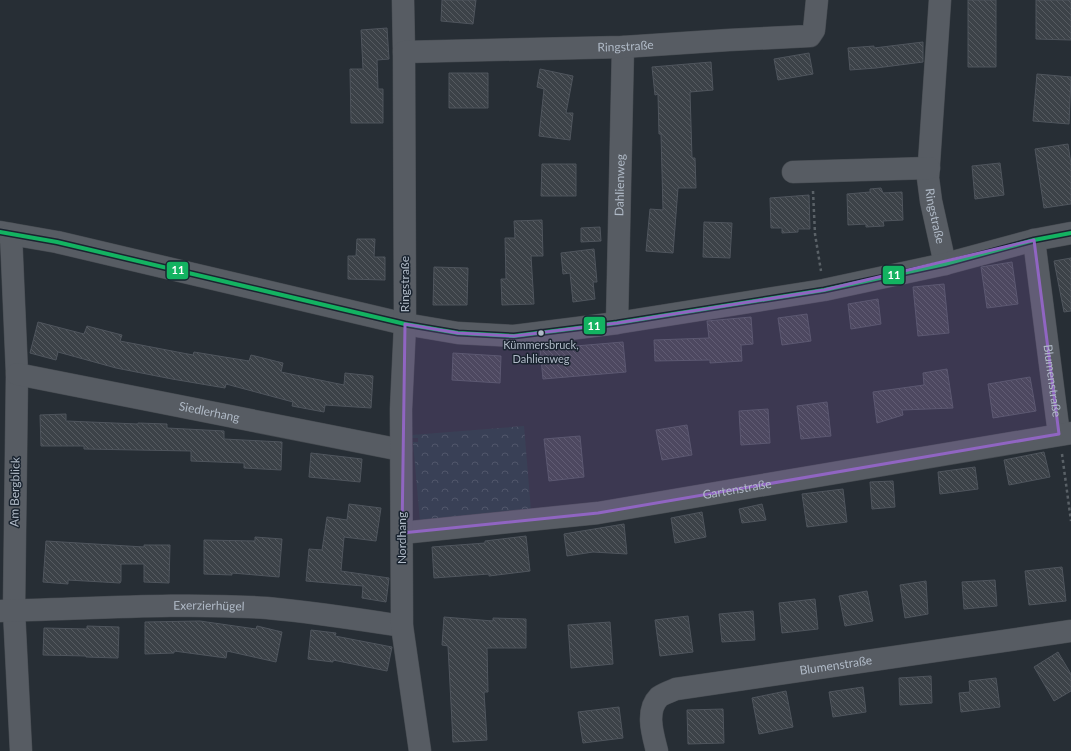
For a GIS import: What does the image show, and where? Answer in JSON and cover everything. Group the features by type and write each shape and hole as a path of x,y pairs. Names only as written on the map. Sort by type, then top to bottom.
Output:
{"street":[{"name":"Ringstraße","path":"403,0 405,324"},
{"name":"Ringstraße","path":"404,52 624,47 810,36 814,30 817,0"},
{"name":"Ringstraße","path":"940,0 928,178 931,201 945,264"},
{"name":"Dahlienweg","path":"617,323 624,47"},
{"path":"803,172 929,168"},
{"path":"5,233 57,242 405,324 458,333 514,336 617,323 824,290 945,264 1034,240 1071,233"},
{"name":"Am Bergblick","path":"5,233 17,374 7,611 21,751"},
{"name":"Blumenstraße","path":"1034,240 1065,433"},
{"name":"Nordhang","path":"405,324 401,409 402,626 420,751"},
{"name":"Siedlerhang","path":"17,374 401,450"},
{"name":"Gartenstraße","path":"402,533 598,513 1065,433"},
{"name":"Exerzierhügel","path":"7,611 202,606 266,608 318,613 402,626"},
{"name":"Blumenstraße","path":"657,751 651,720 653,706 660,697 676,689 1071,631"}],"path":[{"path":"803,172 824,290"},
{"path":"1065,433 1071,521"}],"highlighted area":[{"path":"1034,240 1059,434 598,513 402,533 405,324 458,333 514,336 617,323 824,290"}],"green space":[{"path":"524,426 531,511 420,521 413,442 418,442 418,438 412,438 412,435"}],"building":[{"path":"442,0 476,0 473,24 441,21"},
{"path":"968,0 996,0 996,67 968,67"},
{"path":"1036,0 1071,0 1071,40 1036,39"},
{"path":"387,28 389,59 377,60 378,89 383,89 383,123 351,123 350,69 363,69 361,30"},
{"path":"923,42 923,62 850,70 848,48 874,46 874,48"},
{"path":"809,53 813,74 778,80 774,59"},
{"path":"711,62 713,90 690,92 692,158 695,158 696,188 678,188 673,253 646,251 650,209 663,210 661,134 659,134 658,94 655,95 652,67"},
{"path":"540,69 573,76 566,113 573,113 570,140 539,136 544,89 537,87"},
{"path":"449,73 488,73 488,108 449,108"},
{"path":"1037,74 1071,77 1069,124 1033,121"},
{"path":"1068,144 1071,164 1071,204 1044,208 1035,149"},
{"path":"1000,163 1004,195 975,199 972,166"},
{"path":"542,164 576,164 576,196 541,196"},
{"path":"881,188 883,193 902,192 903,220 883,221 884,226 866,227 866,224 848,225 847,194 870,192 870,189"},
{"path":"809,195 810,229 798,229 798,232 782,233 782,228 771,228 770,198"},
{"path":"542,220 543,256 531,256 534,304 502,305 501,279 506,279 505,238 515,238 514,221"},
{"path":"704,222 732,223 730,258 703,257"},
{"path":"600,227 601,241 581,242 581,228"},
{"path":"357,239 375,239 374,257 385,257 385,280 348,279 348,256 356,256"},
{"path":"594,249 597,282 593,282 595,299 573,302 570,273 563,274 561,253"},
{"path":"1071,258 1071,311 1064,312 1054,261"},
{"path":"1012,262 1018,304 987,308 981,267"},
{"path":"434,267 468,268 467,305 433,305"},
{"path":"944,284 949,333 918,336 913,287"},
{"path":"878,299 881,324 851,329 848,304"},
{"path":"807,314 811,341 782,345 778,318"},
{"path":"751,317 753,344 741,345 742,361 710,363 710,360 655,361 654,340 709,338 707,321"},
{"path":"38,322 84,334 87,326 122,335 120,341 193,355 194,352 249,361 251,355 283,363 281,372 344,385 345,373 373,376 371,408 325,405 324,412 292,406 293,402 226,384 225,388 172,379 116,368 58,352 56,360 30,353"},
{"path":"623,342 626,372 543,379 540,349"},
{"path":"453,353 501,356 500,383 452,380"},
{"path":"947,369 953,408 902,410 903,415 877,423 873,392 924,385 923,373"},
{"path":"1030,377 1036,411 993,418 988,384"},
{"path":"827,402 831,436 801,439 797,406"},
{"path":"768,409 770,443 741,445 739,411"},
{"path":"66,414 66,421 167,424 167,428 224,431 224,439 282,442 281,470 244,468 244,463 191,461 191,451 84,449 84,446 41,446 40,415"},
{"path":"687,425 692,455 662,460 656,430"},
{"path":"580,436 584,477 549,481 544,439"},
{"path":"1044,452 1050,477 1009,485 1004,460"},
{"path":"311,453 362,459 360,482 309,477"},
{"path":"975,467 978,489 940,494 938,472"},
{"path":"893,481 895,507 872,509 870,482"},
{"path":"843,489 847,522 807,527 802,494"},
{"path":"349,504 381,508 376,541 344,537 341,571 389,578 386,602 362,598 363,586 306,581 309,549 322,550 327,517 347,520"},
{"path":"762,504 766,520 742,523 739,509"},
{"path":"702,512 706,537 675,543 671,518"},
{"path":"624,524 627,554 593,552 567,556 564,534"},
{"path":"526,536 530,571 489,576 489,574 434,578 432,547 485,543 485,541"},
{"path":"255,537 282,539 279,577 232,573 232,575 204,574 204,540 255,541"},
{"path":"46,541 144,547 144,545 170,545 169,583 144,582 144,564 121,564 120,583 68,580 68,584 43,582"},
{"path":"1062,567 1066,601 1029,605 1025,571"},
{"path":"995,580 997,606 964,609 962,582"},
{"path":"926,581 928,614 905,618 900,585"},
{"path":"867,591 873,621 845,626 839,596"},
{"path":"815,599 818,629 782,633 779,603"},
{"path":"753,611 755,640 722,642 719,614"},
{"path":"688,616 693,652 660,656 655,620"},
{"path":"444,617 493,621 493,618 526,619 526,648 487,648 488,692 484,692 487,740 453,742 448,646 442,645"},
{"path":"200,621 256,629 257,626 282,632 276,662 227,651 226,658 174,651 174,653 145,654 145,622"},
{"path":"610,622 613,664 571,668 568,625"},
{"path":"87,626 119,627 118,658 43,655 44,628 87,629"},
{"path":"311,630 336,633 335,636 392,647 387,671 333,660 333,662 308,659"},
{"path":"1058,652 1071,674 1071,691 1054,701 1034,667"},
{"path":"931,676 932,703 900,705 899,678"},
{"path":"996,678 1000,707 961,712 959,693 970,692 969,681"},
{"path":"863,687 866,712 833,717 829,692"},
{"path":"786,691 793,727 759,734 752,698"},
{"path":"619,707 623,738 583,743 578,712"},
{"path":"723,709 724,743 688,744 687,710"}],"transit line":[{"name":"11","path":"0,232 57,242 405,324 458,333 514,336 617,323 824,290 945,264 1034,240 1071,233"}],"place":[{"name":"Kümmersbruck, Dahlienweg","path":"541,333"}]}
